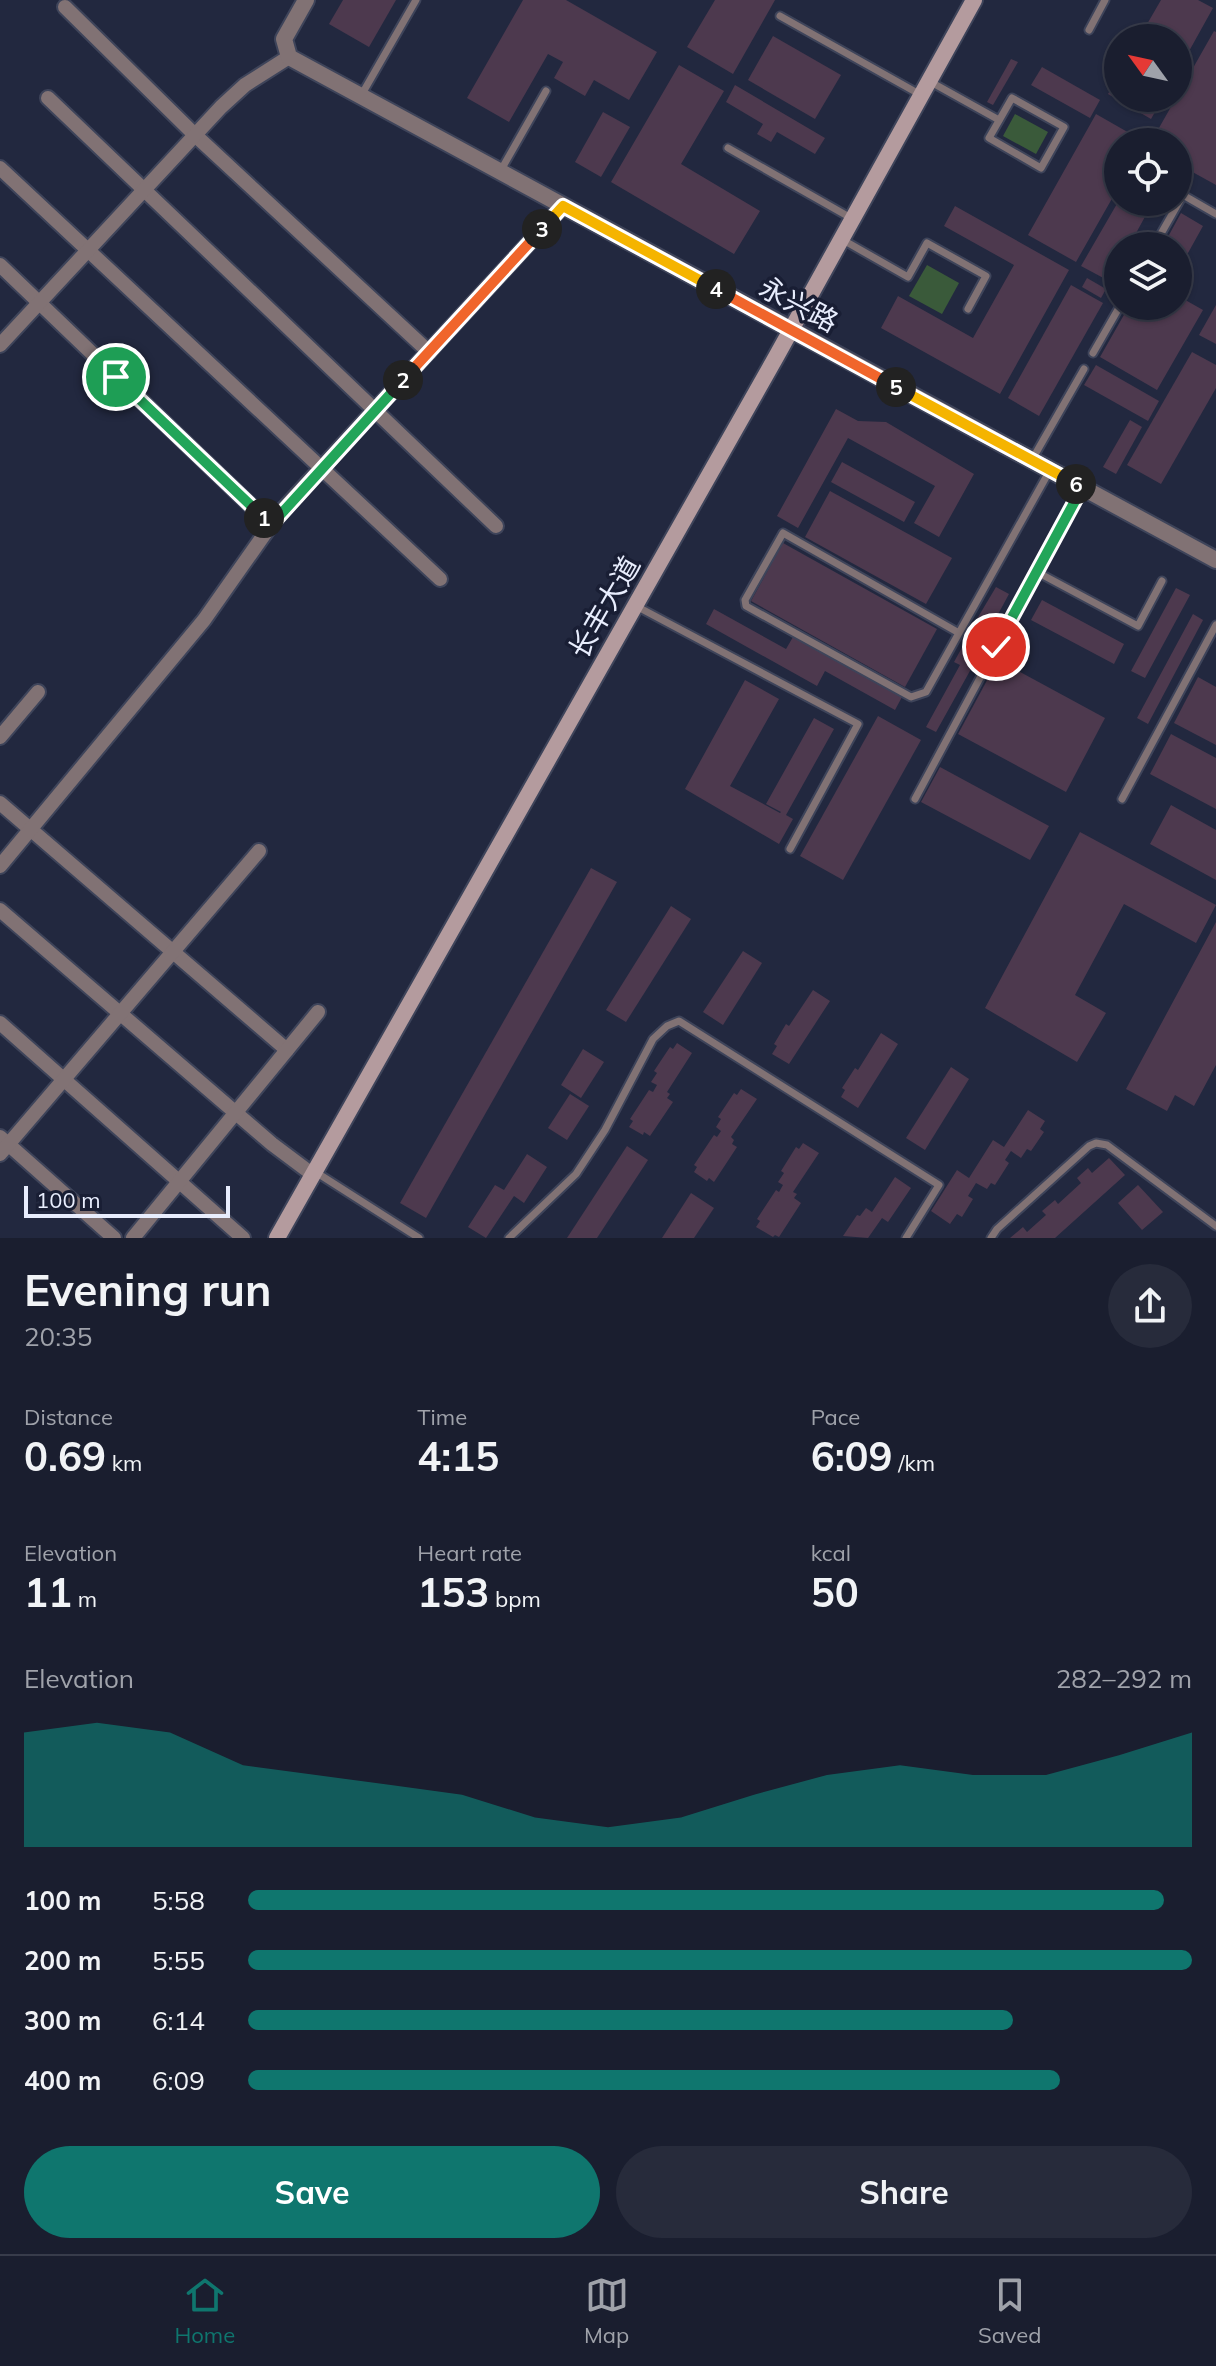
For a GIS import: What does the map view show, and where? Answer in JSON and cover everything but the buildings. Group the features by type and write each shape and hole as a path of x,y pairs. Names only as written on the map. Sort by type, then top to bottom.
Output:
{"main road":[{"name":"长丰大道","path":"277,1238 791,330 974,0"}],"street":[{"path":"0,345 245,85 289,57 284,39 306,0"},
{"path":"65,7 195,135 429,352"},
{"name":"永兴路","path":"289,57 1216,560"},
{"path":"48,98 496,526"},
{"path":"0,168 440,579"},
{"path":"0,866 204,620 271,525 563,206"},
{"path":"0,265 271,525"},
{"path":"0,737 38,692"},
{"path":"0,803 287,1050"},
{"path":"114,1238 3,1145 64,1080 259,851"},
{"path":"0,910 236,1113 313,1172"},
{"path":"133,1238 318,1012"},
{"path":"0,1023 243,1238"}],"lane":[{"path":"361,96 416,0"},
{"path":"1089,30 1105,0"},
{"path":"780,16 925,88 999,120"},
{"path":"500,172 546,91"},
{"path":"1012,98 1064,127 1041,168 989,138 999,120 1012,98"},
{"path":"728,148 852,219"},
{"path":"1162,232 1183,195 1216,214"},
{"path":"841,239 908,277 927,243 986,276 968,309"},
{"path":"1093,353 1112,320"},
{"path":"1032,460 1084,369"},
{"path":"959,633 783,533 745,600 746,606 911,697 926,692 959,633 1050,470"},
{"path":"915,799 1082,488"},
{"path":"1037,572 1138,626 1162,581"},
{"path":"634,605 858,724 790,849"},
{"path":"1122,799 1216,625"},
{"path":"509,1238 576,1174 605,1130 653,1039 667,1026 679,1021 939,1185 906,1238"},
{"path":"991,1238 997,1229 1096,1143 1107,1145 1216,1226"},
{"path":"313,1172 419,1238"}],"green space":[{"path":"1015,114 1048,132 1036,154 1003,136"},
{"path":"927,265 959,283 942,314 909,296"}],"route":[{"path":"116,377 271,525 563,206 1082,488 996,647"}]}
